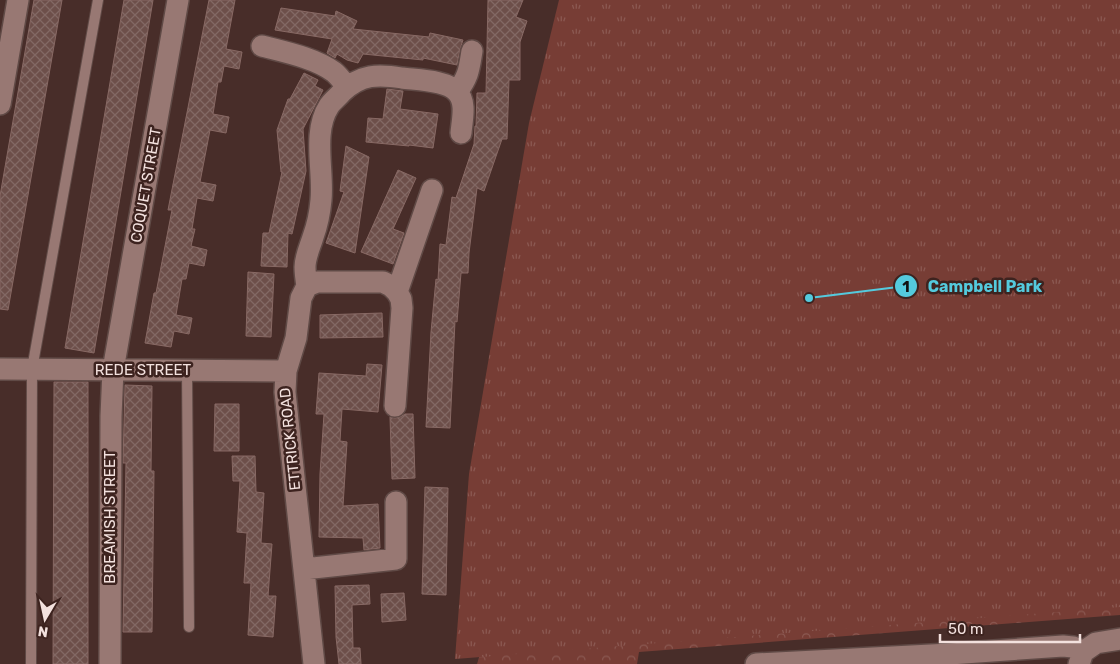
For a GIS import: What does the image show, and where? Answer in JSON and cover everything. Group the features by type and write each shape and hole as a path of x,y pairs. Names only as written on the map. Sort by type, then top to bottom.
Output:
{"street":[{"path":"0,104 18,0"},
{"name":"COQUET STREET","path":"113,370 178,0"},
{"path":"262,46 325,66 336,73 347,88"},
{"path":"457,92 465,81 472,51"},
{"path":"395,406 402,308 401,298 397,292 383,282 317,282 307,286 306,258 314,235 321,199 321,129 324,115 330,105 347,88 360,79 388,76 440,83 454,88 461,96 463,105 461,133"},
{"path":"397,292 432,190"},
{"name":"ETTRICK ROAD","path":"307,286 301,298 296,338 286,371 285,392 314,664"},
{"name":"REDE STREET","path":"0,369 286,371"},
{"name":"BREAMISH STREET","path":"110,664 111,416 113,370"},
{"path":"304,569 396,559 396,502"},
{"path":"756,664 950,659 1063,646 1072,647 1081,658 1096,643 1120,639"}],"lane":[{"path":"31,664 32,369 98,0"},
{"path":"187,370 189,627"}],"green space":[{"path":"559,0 1120,0 1120,607 455,659 469,474 529,123"},
{"path":"1120,566 1120,615 639,652 637,664 477,664 489,626"}],"building":[{"path":"34,0 62,0 8,310 0,309 0,196"},
{"path":"124,0 153,0 94,353 65,348"},
{"path":"209,0 235,0 226,49 242,52 239,69 224,66 221,82 218,82 213,114 229,117 226,133 210,130 200,182 216,185 213,201 197,198 192,229 195,229 191,246 207,250 204,266 189,263 186,279 182,279 176,315 192,318 189,334 174,331 171,347 145,343 172,210 168,210"},
{"path":"488,0 523,0 516,17 527,21 520,42 520,80 509,80 507,139 502,139 484,191 477,188 468,273 461,273 457,322 455,321 450,428 426,427 431,332 436,279 438,280 440,244 446,245 452,197 456,198 474,144 477,93 486,93"},
{"path":"281,8 335,16 336,11 357,21 353,29 429,37 430,33 463,40 457,65 423,58 423,60 363,54 358,63 347,60 337,54 335,58 327,53 332,39 275,30"},
{"path":"304,73 318,80 315,86 323,90 303,129 306,171 292,234 288,233 287,267 261,266 263,233 269,233 282,172 277,130 288,99 290,99"},
{"path":"387,89 403,91 400,109 438,114 433,148 366,142 368,118 383,119"},
{"path":"346,146 369,157 355,253 326,243 344,192 340,191"},
{"path":"398,170 416,178 393,229 404,233 393,264 361,252"},
{"path":"248,272 274,274 271,337 246,336"},
{"path":"382,313 383,337 320,338 320,315"},
{"path":"367,364 382,365 378,412 342,409 340,441 347,442 343,506 378,504 380,548 364,550 363,538 319,537 320,474 324,414 316,414 319,373 366,376"},
{"path":"54,382 88,382 88,664 53,664"},
{"path":"125,385 152,386 151,471 154,471 152,632 123,632 126,463 123,463"},
{"path":"215,404 239,404 239,451 214,451"},
{"path":"405,414 413,414 415,478 392,479 390,417 400,417"},
{"path":"232,456 255,456 256,492 264,493 261,543 272,544 268,596 276,596 273,637 248,635 251,583 244,583 247,533 237,532 240,481 233,481"},
{"path":"425,487 448,488 446,595 422,594"},
{"path":"369,585 370,604 352,605 353,648 360,648 361,664 339,664 336,637 335,586"},
{"path":"404,593 406,620 382,622 381,594"}],"place":[{"name":"Campbell Park","path":"809,298"}]}
